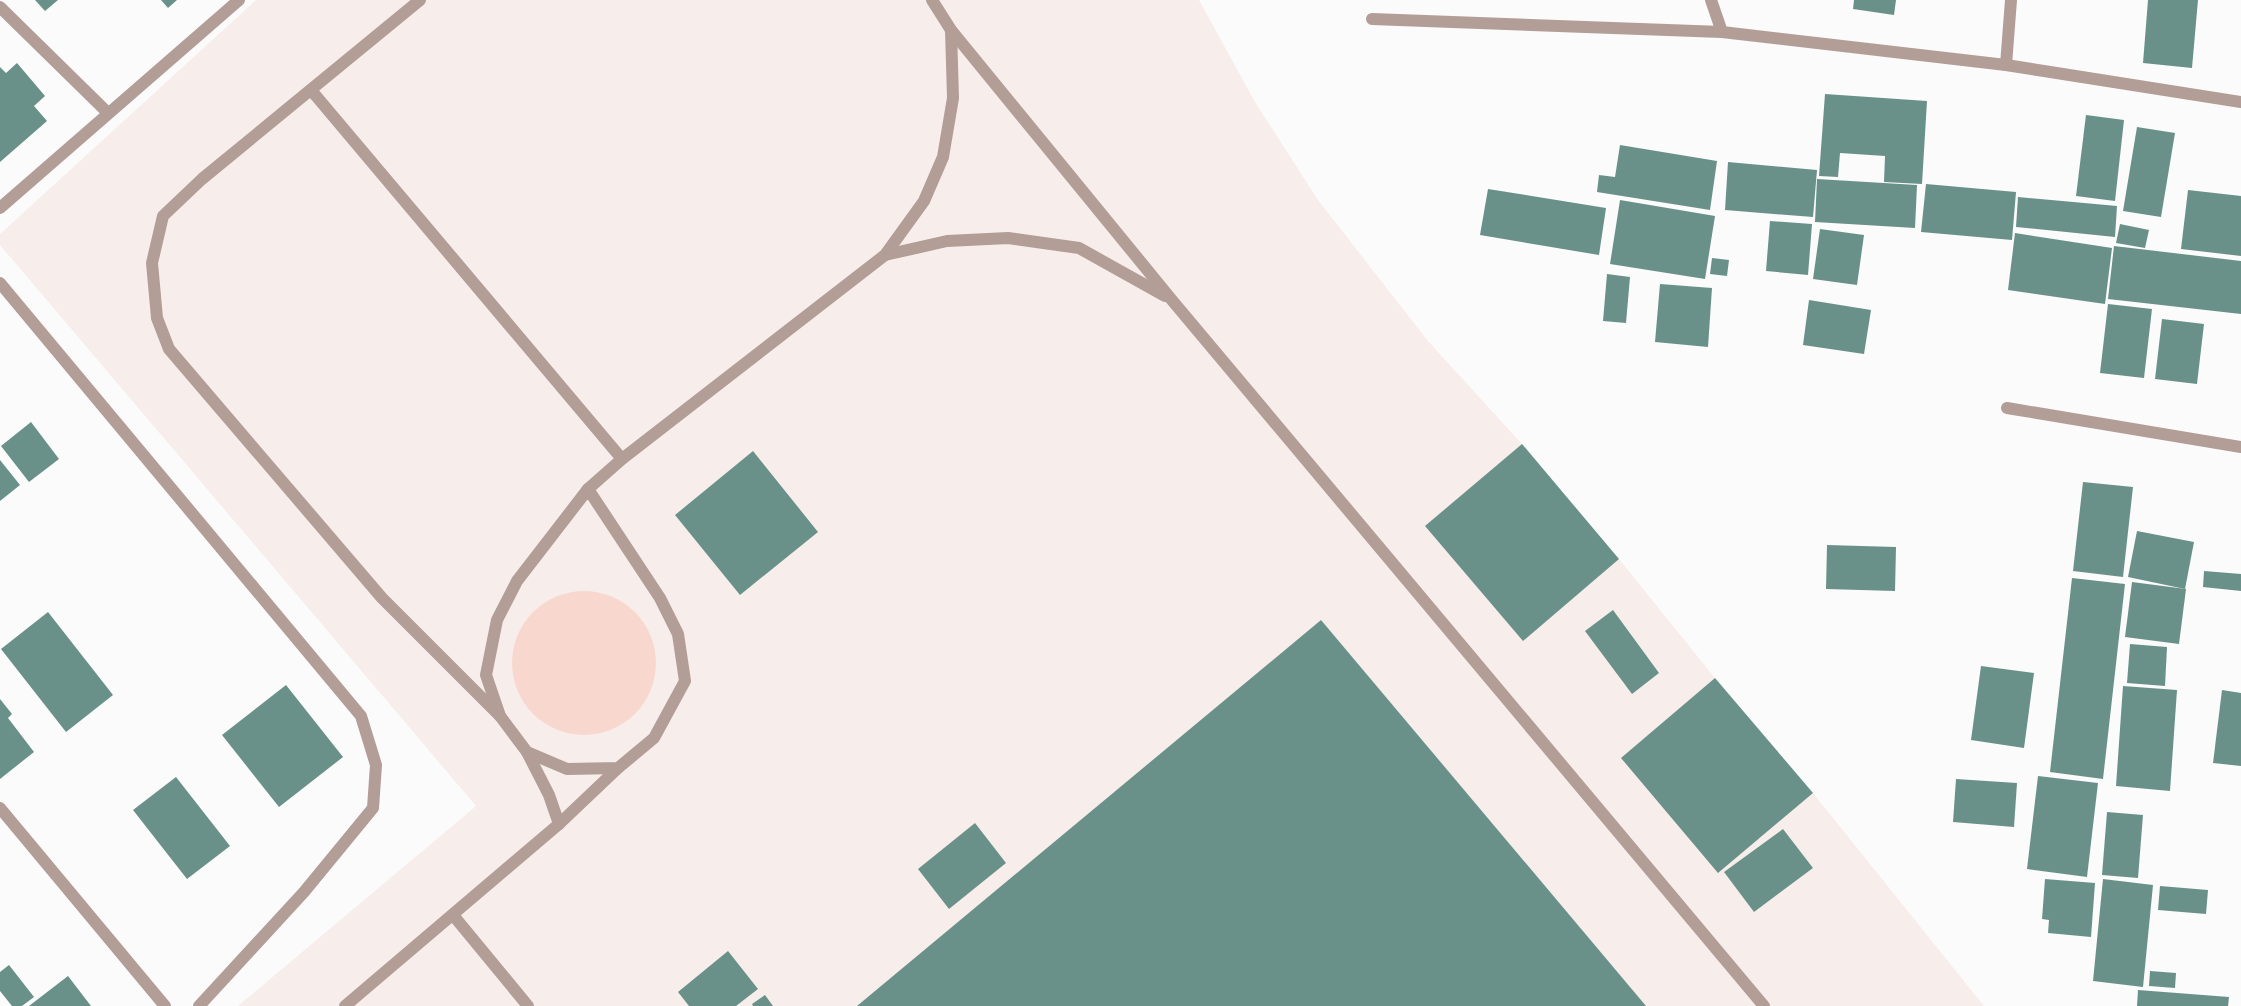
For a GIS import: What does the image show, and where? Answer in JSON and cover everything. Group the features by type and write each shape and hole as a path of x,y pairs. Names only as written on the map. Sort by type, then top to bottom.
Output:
{"street":[{"path":"0,208 239,0"},
{"path":"420,0 202,179 163,216 152,263 157,318 169,349 382,598 500,716 527,752 549,795 559,824"},
{"path":"932,0 951,30 1171,299 1764,1006"},
{"path":"1711,0 1722,32"},
{"path":"2006,65 2011,0"},
{"path":"0,7 108,113"},
{"path":"1372,19 1722,32 2006,65 2241,102"},
{"path":"500,716 486,675 497,620 517,581 588,489 622,460 885,255 924,202 944,157 953,98 951,30"},
{"path":"311,90 622,460"},
{"path":"885,255 947,241 1008,238 1079,248 1171,299"},
{"path":"0,283 361,716 376,764 373,808 304,892 199,1006"},
{"path":"2007,408 2241,447"},
{"path":"345,1006 559,824 618,768 654,738 685,681 678,634 660,598 588,489"},
{"path":"527,752 567,769 618,768"},
{"path":"0,808 165,1006"},
{"path":"453,915 528,1006"}],"shaded area":[{"path":"256,0 1199,0 1255,102 1318,200 1428,341 1522,444 1619,559 1715,678 1813,793 1984,1006 238,1006 476,806 0,245 0,234"},
{"path":"584,591 612,596 635,612 651,635 656,663 651,691 635,714 612,730 584,735 556,730 533,714 517,691 512,663 517,635 533,612 556,596"}],"building":[{"path":"35,0 58,0 45,11"},
{"path":"161,0 177,0 168,8"},
{"path":"1854,0 1896,0 1894,15 1853,9"},
{"path":"2148,0 2198,0 2192,68 2143,63"},
{"path":"17,63 45,96 34,106 47,121 0,162 0,67 6,73"},
{"path":"1825,94 1927,101 1922,184 1884,182 1885,156 1840,153 1838,177 1819,176"},
{"path":"2086,115 2124,120 2115,201 2076,196"},
{"path":"2137,127 2175,133 2161,217 2123,211"},
{"path":"1620,145 1717,161 1710,210 1597,192 1599,175 1615,177"},
{"path":"1728,162 1817,170 1813,217 1725,210"},
{"path":"1817,179 1917,185 1915,228 1815,222"},
{"path":"1926,184 2016,192 2012,240 1921,232"},
{"path":"1488,189 1606,208 1599,255 1480,235"},
{"path":"2188,190 2241,196 2241,256 2181,249"},
{"path":"2018,197 2117,206 2115,237 2016,227"},
{"path":"1620,200 1715,216 1705,279 1610,264"},
{"path":"1770,221 1812,224 1808,275 1766,271"},
{"path":"2120,224 2149,230 2145,248 2116,243"},
{"path":"1820,229 1864,235 1857,285 1813,279"},
{"path":"2015,233 2112,248 2105,304 2008,290"},
{"path":"2114,246 2241,261 2241,314 2108,299"},
{"path":"1712,258 1729,260 1727,276 1710,274"},
{"path":"1607,274 1630,277 1626,323 1603,321"},
{"path":"1660,284 1712,288 1708,347 1655,342"},
{"path":"1809,300 1871,310 1864,354 1803,345"},
{"path":"2108,304 2152,309 2144,378 2100,373"},
{"path":"2162,319 2204,324 2197,384 2155,379"},
{"path":"31,422 59,459 29,482 1,446"},
{"path":"1522,444 1619,559 1523,641 1425,526"},
{"path":"753,451 818,532 740,595 675,515"},
{"path":"0,460 20,485 0,501"},
{"path":"2083,482 2133,487 2123,577 2073,571"},
{"path":"2137,531 2194,542 2185,589 2128,577"},
{"path":"1827,545 1896,547 1895,591 1826,589"},
{"path":"2204,571 2241,574 2241,591 2203,587"},
{"path":"2072,578 2125,584 2103,779 2050,772"},
{"path":"2132,582 2186,589 2179,644 2125,637"},
{"path":"1613,610 1659,673 1632,694 1585,631"},
{"path":"48,612 113,695 66,732 1,649"},
{"path":"1321,620 1646,1006 857,1006"},
{"path":"2130,644 2167,647 2165,686 2127,683"},
{"path":"1981,666 2034,673 2024,748 1971,740"},
{"path":"1715,678 1813,793 1718,873 1621,758"},
{"path":"286,685 343,757 279,807 222,735"},
{"path":"2123,686 2177,690 2170,791 2116,786"},
{"path":"2222,690 2241,693 2241,766 2213,763"},
{"path":"0,699 12,714 8,718 34,752 0,779"},
{"path":"2038,776 2098,783 2087,877 2027,869"},
{"path":"176,777 230,846 187,879 133,810"},
{"path":"1956,779 2017,783 2014,827 1953,822"},
{"path":"2107,812 2143,815 2138,878 2102,875"},
{"path":"975,823 1006,863 949,909 918,869"},
{"path":"1783,829 1813,868 1754,912 1724,872"},
{"path":"2045,879 2095,883 2091,937 2048,933 2049,920 2042,919"},
{"path":"2103,879 2153,885 2143,987 2093,981"},
{"path":"2160,886 2208,890 2206,914 2158,910"},
{"path":"728,951 758,989 736,1006 689,1006 678,992"},
{"path":"9,965 34,997 22,1006 12,1006 0,991 0,972"},
{"path":"2150,971 2176,973 2175,988 2149,986"},
{"path":"68,976 91,1006 29,1006"},
{"path":"2138,990 2229,997 2228,1006 2137,1006"},
{"path":"765,995 773,1006 753,1006 752,1004"}]}
